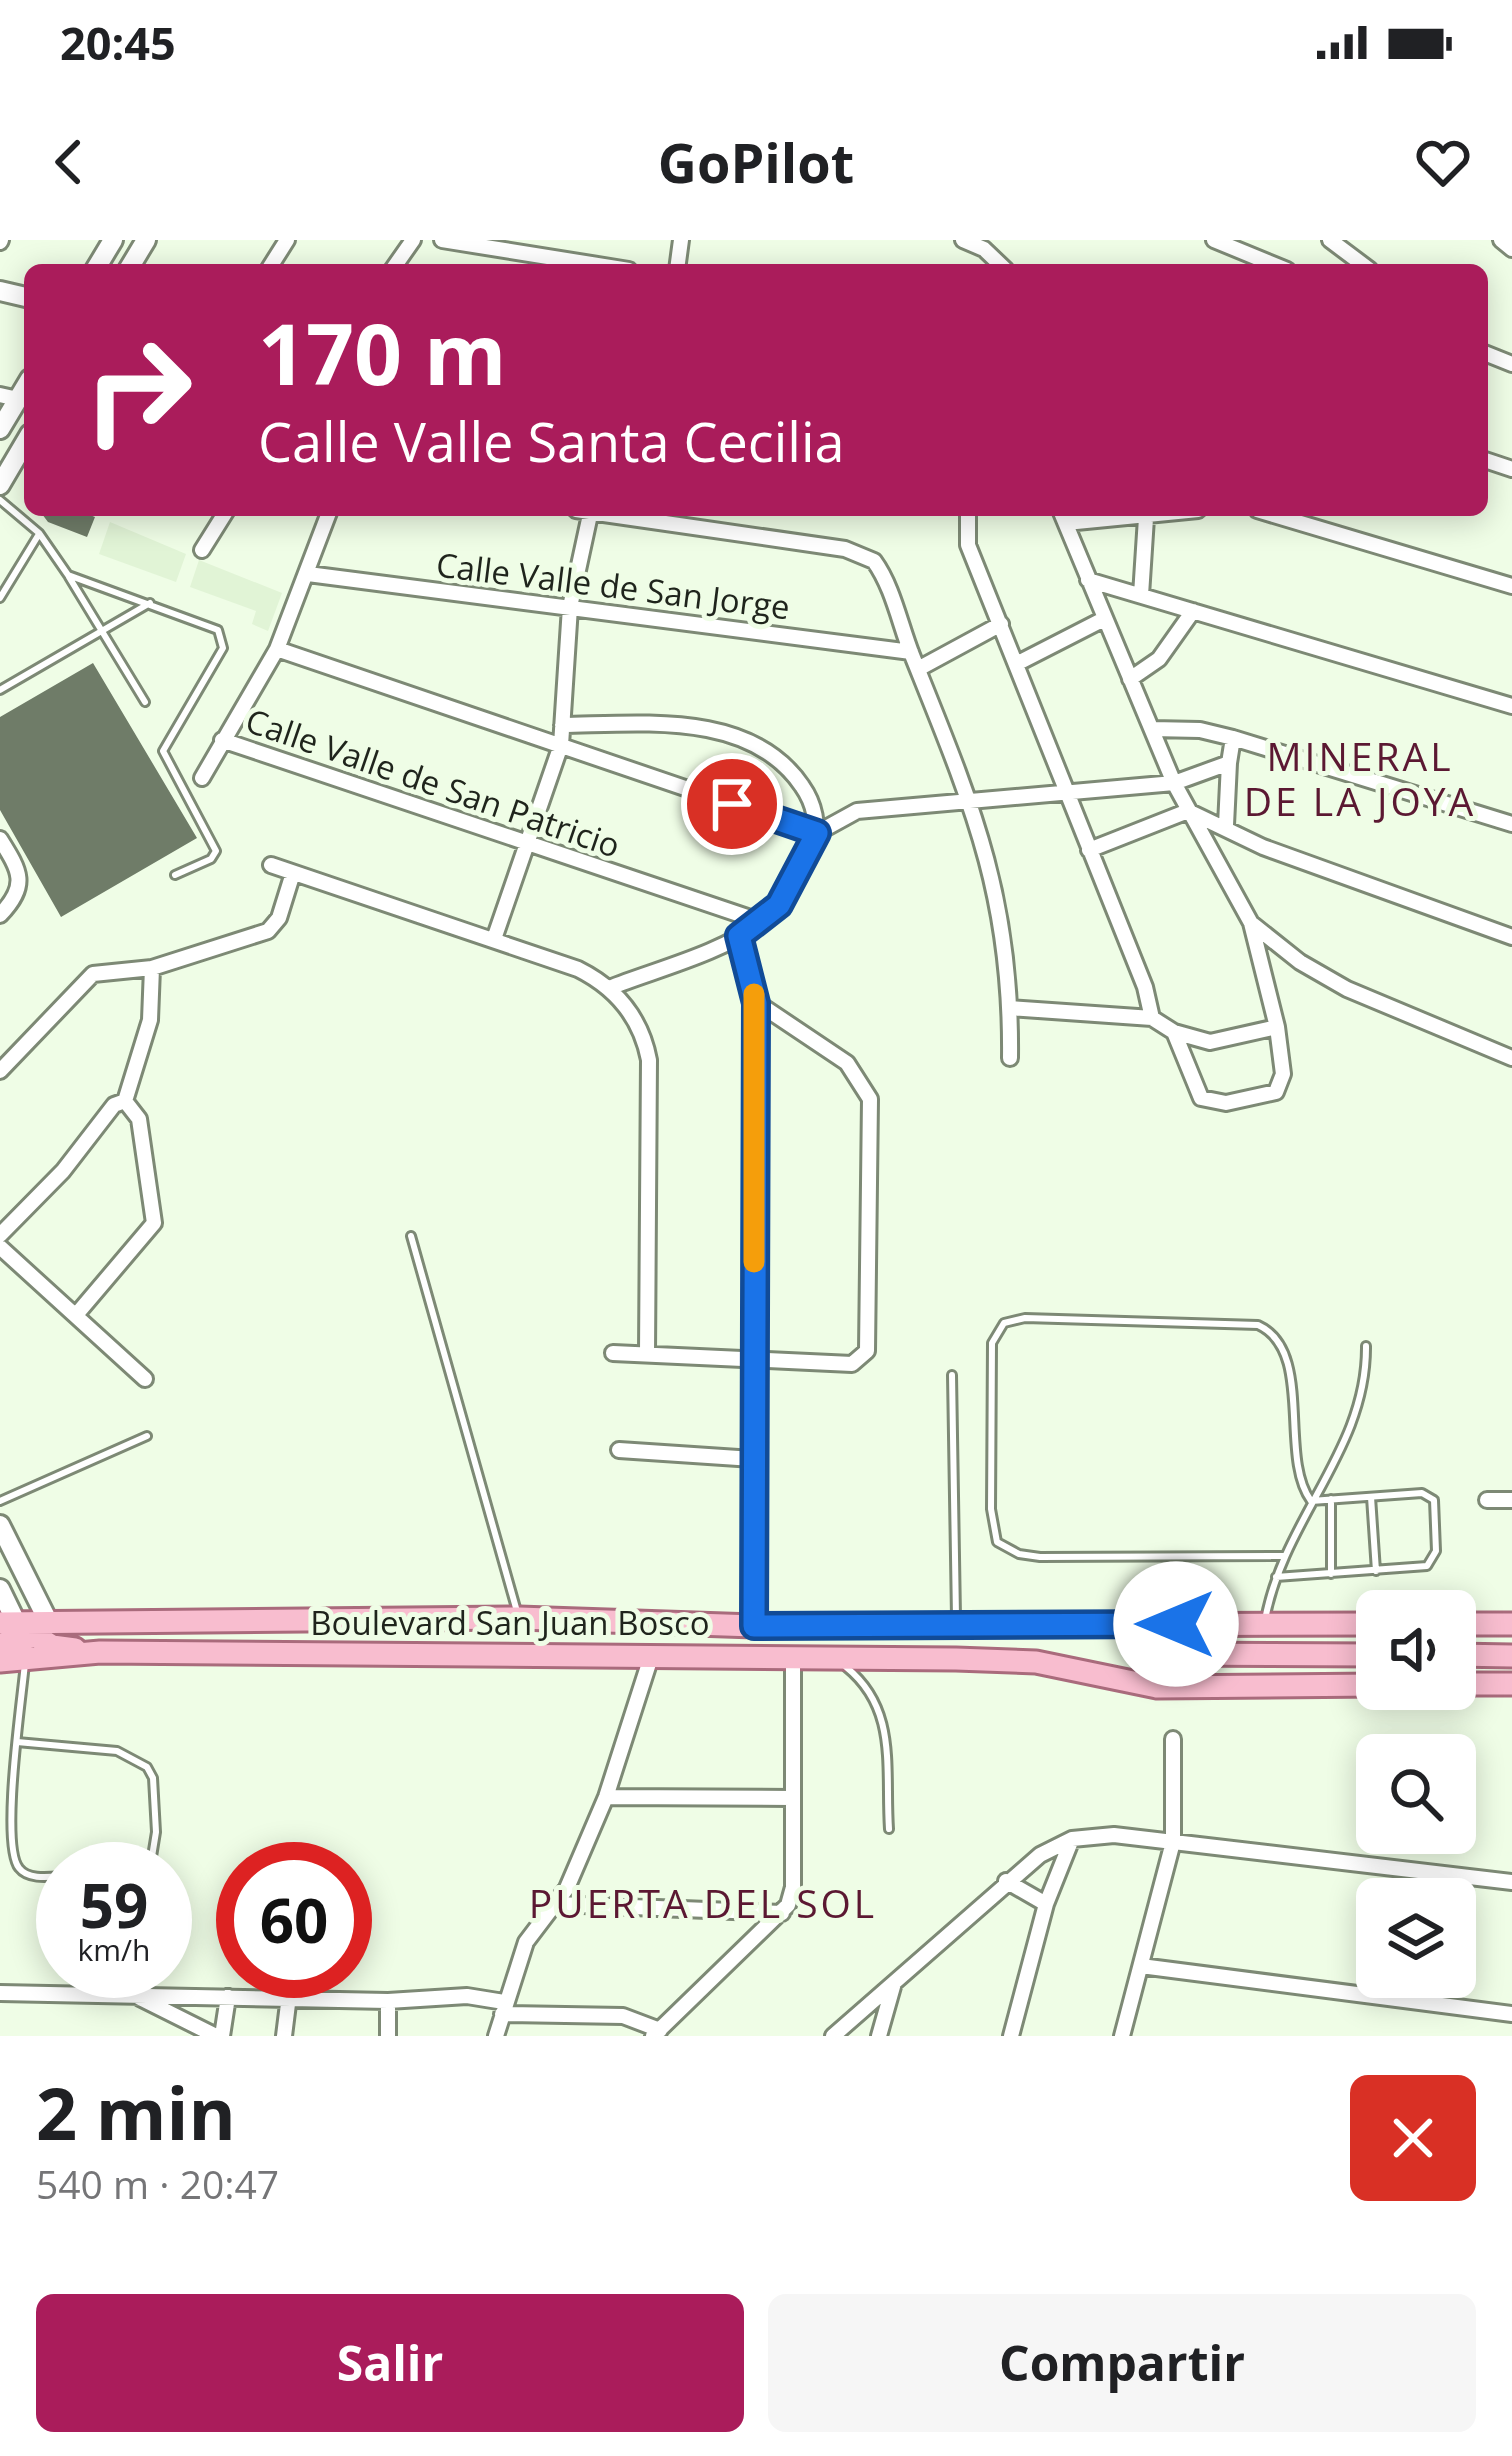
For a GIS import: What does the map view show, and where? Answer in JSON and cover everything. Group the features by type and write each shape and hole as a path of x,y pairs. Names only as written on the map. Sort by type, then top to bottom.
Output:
{"main road":[{"name":"Boulevard San Juan Bosco","path":"0,1645 25,1626 519,1618 754,1626 1356,1624"},
{"path":"519,1618 520,1644"},
{"path":"1476,1624 1512,1624"},
{"path":"25,1626 100,1652"},
{"path":"413,1656 431,1645 554,1644 582,1657"},
{"name":"Boulevard San Juan Bosco","path":"0,1661 100,1652 793,1656 1036,1661 1157,1687 1356,1684"},
{"path":"1157,1687 1147,1666 1165,1654 1356,1655"},
{"path":"1476,1655 1512,1656"},
{"path":"1476,1684 1512,1684"}],"street":[{"path":"442,240 592,264"},
{"path":"963,240 984,244"},
{"path":"1214,240 1272,264"},
{"path":"1330,240 1350,264"},
{"path":"1501,240 1512,250"},
{"path":"0,429 9,397"},
{"path":"0,485 24,444"},
{"path":"202,550 223,516"},
{"path":"202,778 277,650 328,516"},
{"path":"494,939 561,745 571,607 585,516"},
{"path":"617,516 867,556 880,569 971,801 994,876 1010,1008 1010,1058"},
{"path":"968,516 968,545 1145,987 1152,1018"},
{"path":"1159,516 1063,516 1174,783 1251,922 1283,1074 1276,1092 1226,1103 1201,1098 1174,1032"},
{"path":"1277,516 1512,586"},
{"path":"1141,595 1146,518"},
{"name":"Calle Valle de San Jorge","path":"308,574 911,652"},
{"path":"1088,580 1512,706"},
{"path":"1130,679 1159,659 1193,611"},
{"path":"1016,664 1104,619"},
{"path":"918,669 1001,624"},
{"path":"277,650 817,833 857,811 1174,783 1229,763"},
{"path":"562,725 691,726 733,737 789,769 810,798 817,833 795,884 762,922 739,936 609,988"},
{"path":"1152,729 1200,730 1233,738 1512,824"},
{"path":"1226,825 1233,738"},
{"name":"Calle Valle de San Patricio","path":"222,740 762,922"},
{"path":"1089,850 1187,811 1226,825 1263,847 1512,937"},
{"path":"0,839 22,884 0,914"},
{"path":"271,866 578,969 609,988 644,1035 649,1060 647,1354"},
{"path":"0,1071 93,974 152,968 268,931 279,918 293,873"},
{"path":"1251,922 1300,962 1347,989 1512,1058"},
{"path":"739,936 756,1003 754,1626"},
{"path":"125,1101 150,1020 152,968"},
{"path":"613,1353 852,1364 863,1358 869,1343 870,1099 847,1063 756,1003"},
{"path":"1010,1008 1152,1018 1174,1032 1229,1041 1276,1027"},
{"path":"0,1235 46,1190 114,1105 125,1101"},
{"path":"76,1316 154,1223 139,1119 125,1101"},
{"path":"0,1246 145,1379"},
{"path":"619,1450 753,1459"},
{"path":"1486,1500 1512,1500"},
{"path":"0,1525 25,1626"},
{"path":"0,1588 25,1626"},
{"path":"329,1998 388,2001 467,1996 503,2008 623,2016 656,2033 782,1913 793,1887 793,1656"},
{"path":"496,2036 526,1942 557,1904 606,1797 651,1657"},
{"path":"1122,2036 1174,1842 1173,1739"},
{"path":"606,1797 792,1798"},
{"path":"833,2036 1006,1881 1057,1844 1072,1839 1114,1835 1512,1882"},
{"path":"1011,2036 1046,1904 1072,1839"},
{"path":"1006,1881 1046,1904"},
{"path":"557,1904 782,1913"},
{"path":"1141,1966 1512,2014"},
{"path":"879,2036 895,1982"},
{"path":"0,1994 36,1995"},
{"path":"141,1998 219,2036 228,1998"},
{"path":"284,2036 289,1998"},
{"path":"388,2001 388,2036"}],"lane":[{"path":"0,500 40,533 145,702"},
{"path":"0,598 40,533"},
{"path":"68,575 218,630 224,648 163,752 216,850 211,860 175,875"},
{"path":"0,690 150,603"},
{"path":"411,1236 517,1595 519,1618"},
{"path":"1284,1556 1040,1557 1006,1550 993,1532 991,1509 996,1333 1004,1323 1025,1318 1245,1323 1268,1330 1285,1356 1299,1476 1311,1501"},
{"path":"1264,1623 1284,1556 1356,1421 1367,1381 1366,1346"},
{"path":"952,1375 956,1625"},
{"path":"0,1501 147,1436"},
{"path":"1276,1577 1431,1563 1436,1505 1422,1493 1311,1501"},
{"path":"1371,1496 1376,1571"},
{"path":"1330,1498 1331,1574"},
{"path":"834,1657 869,1685 882,1709 889,1829"},
{"path":"26,1661 12,1786 16,1864 36,1875"},
{"path":"17,1742 117,1751 147,1767 153,1778 156,1842"}],"shaded area":[{"path":"110,522 186,554 176,582 99,554"},
{"path":"199,560 282,593 268,631 252,624 256,611 190,587"}],"building":[{"path":"44,516 95,517 87,537"},
{"path":"93,663 197,838 61,917 0,810 0,717"}],"slow traffic":[{"path":"754,994 754,1262"}],"district":[{"name":"MINERAL DE LA JOYA","path":"1360,780"},
{"name":"PUERTA DEL SOL","path":"703,1904"}],"route":[{"path":"732,804 817,833 795,884 762,922 739,936 756,1003 754,1626 1176,1624"}]}
